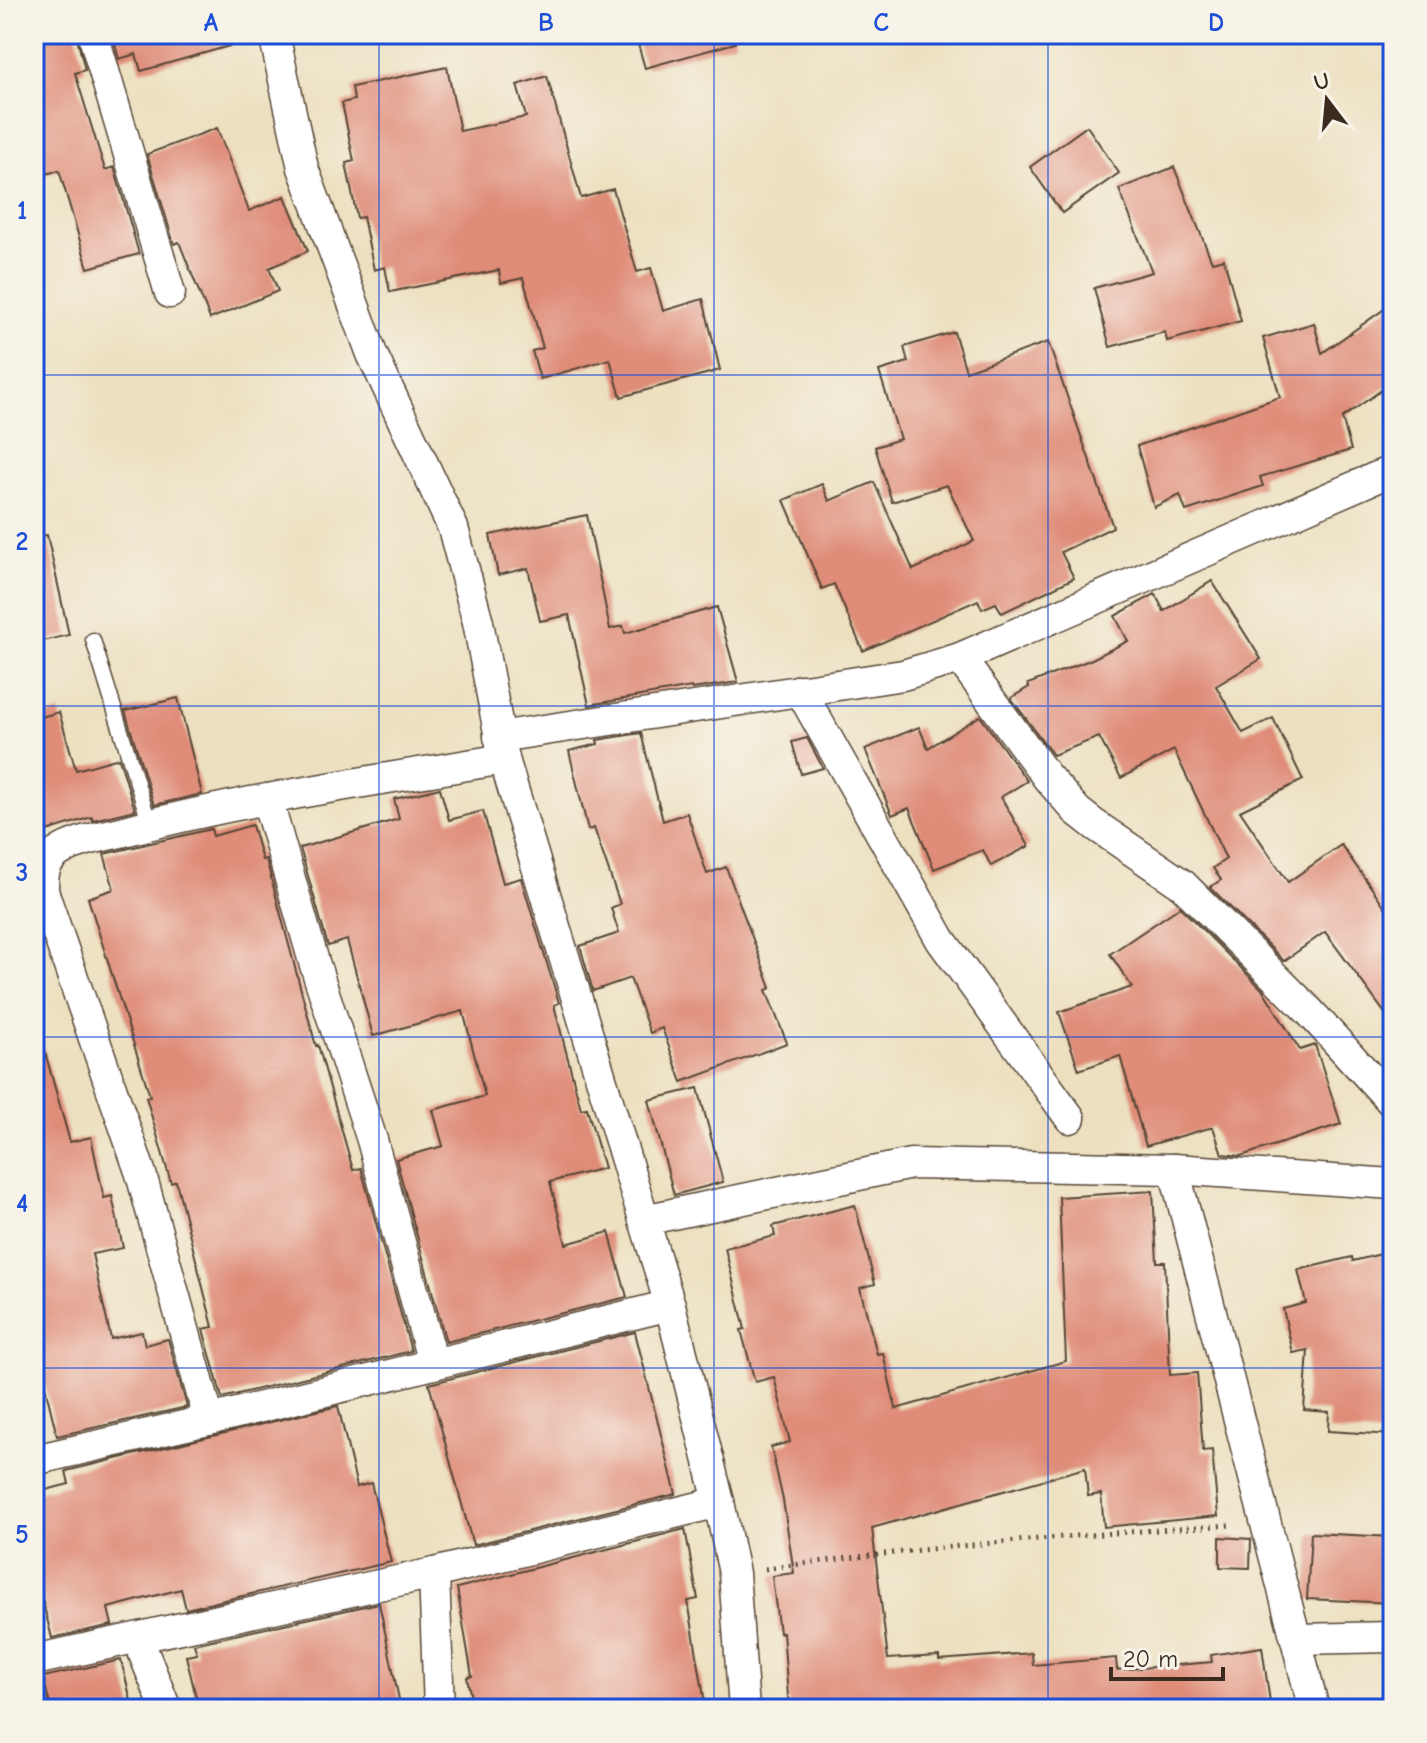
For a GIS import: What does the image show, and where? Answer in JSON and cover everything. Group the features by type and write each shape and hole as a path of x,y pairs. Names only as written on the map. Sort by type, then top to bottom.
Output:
{"street":[{"path":"93,34 170,293"},
{"path":"274,34 308,182 372,354 453,528 478,622 501,748 670,1305 719,1502 734,1573 744,1709"},
{"path":"209,1420 141,1174 43,891 43,871 47,862 59,851 150,825 501,748 800,690 903,675 960,658 1393,470"},
{"path":"960,658 1047,777 1077,811 1183,885 1308,1010 1393,1103"},
{"path":"800,690 941,940 1070,1118"},
{"path":"267,799 314,962 372,1140 433,1363"},
{"path":"644,1220 911,1164 1174,1169 1393,1184"},
{"path":"1174,1169 1314,1709"},
{"path":"34,1460 209,1420 670,1305"},
{"path":"34,1660 434,1573 719,1502"},
{"path":"434,1573 439,1709"},
{"path":"1297,1639 1393,1637"},
{"path":"138,1639 166,1709"}],"lane":[{"path":"93,640 150,825"}],"path":[{"path":"734,1573 873,1553 1061,1536 1265,1523"}],"building":[{"path":"34,34 76,34 85,70 75,73 105,170 114,167 139,254 88,268 59,170 34,178"},
{"path":"112,34 239,34 240,43 141,71 136,54 119,59"},
{"path":"635,34 734,34 735,43 645,68"},
{"path":"447,67 460,131 526,117 517,85 547,76 581,198 613,189 637,272 651,268 663,311 703,299 720,370 621,397 610,359 540,379 532,351 543,348 523,278 501,283 499,270 390,292 385,267 374,270 363,217 357,218 346,163 354,161 342,103 354,100 352,87"},
{"path":"1087,126 1119,173 1062,213 1030,167"},
{"path":"217,128 249,211 285,196 308,251 269,268 278,291 210,319 179,242 174,244 147,154"},
{"path":"1174,167 1212,262 1224,259 1241,321 1167,341 1165,332 1110,347 1094,288 1152,272 1119,189"},
{"path":"1393,303 1393,382 1342,418 1351,450 1260,477 1263,486 1186,511 1180,495 1154,507 1137,446 1280,397 1263,338 1314,323 1322,353"},
{"path":"954,332 966,371 1048,342 1113,527 1061,552 1074,578 1002,613 996,603 982,609 978,600 863,651 834,584 822,589 784,500 822,484 829,501 874,482 913,570 974,541 947,485 892,502 875,447 900,439 879,371 908,362 904,347"},
{"path":"587,515 610,629 623,626 625,633 717,607 738,682 589,705 569,615 540,621 528,568 498,575 490,535"},
{"path":"47,535 69,635 34,643 34,536"},
{"path":"1212,581 1261,659 1216,686 1243,733 1273,718 1303,780 1240,811 1288,882 1341,845 1393,918 1393,1024 1325,932 1284,961 1210,887 1221,880 1213,868 1226,859 1174,750 1121,778 1099,737 1053,755 1011,698 1029,687 1028,684 1128,641 1115,616 1155,594 1164,611"},
{"path":"178,698 202,794 154,805 125,711"},
{"path":"59,712 76,770 119,758 135,810 93,820 92,817 34,835 34,719"},
{"path":"980,716 1027,781 1001,797 1029,846 991,866 983,850 934,869 909,808 892,815 865,749 919,727 928,748"},
{"path":"641,733 663,821 687,813 707,874 726,867 771,988 766,990 787,1043 682,1082 662,1028 650,1033 630,978 593,991 580,946 619,933 611,908 620,904 594,828 588,830 569,751 598,744 597,740"},
{"path":"807,738 823,768 801,774 792,742"},
{"path":"440,788 449,820 483,811 503,883 521,878 559,1003 554,1005 581,1109 587,1108 604,1168 550,1182 566,1244 609,1232 627,1297 446,1342 396,1159 443,1146 433,1110 485,1096 463,1011 373,1036 347,940 328,946 300,848 399,819 394,799"},
{"path":"252,825 262,860 266,859 353,1170 361,1168 411,1351 222,1398 203,1329 213,1327 176,1181 171,1183 146,1097 150,1096 88,898 114,889 104,854 211,829 213,836"},
{"path":"1180,907 1263,990 1300,1050 1315,1045 1341,1124 1241,1156 1222,1154 1213,1127 1146,1146 1120,1056 1079,1070 1059,1012 1132,987 1110,954"},
{"path":"43,1045 70,1142 91,1137 104,1198 112,1196 123,1248 92,1254 111,1339 142,1332 145,1345 168,1339 187,1407 57,1436 34,1341 34,1046"},
{"path":"698,1088 723,1182 674,1195 649,1100"},
{"path":"1153,1191 1157,1262 1165,1262 1170,1375 1197,1373 1203,1451 1212,1450 1218,1516 1104,1527 1101,1494 1088,1496 1085,1468 872,1528 888,1659 939,1656 939,1660 1032,1653 1033,1665 1116,1658 1117,1670 1212,1662 1211,1655 1262,1647 1271,1709 789,1709 783,1632 779,1633 772,1576 794,1573 771,1447 790,1442 774,1377 755,1382 725,1248 775,1236 773,1226 855,1205 875,1284 860,1288 877,1354 883,1353 896,1409 1066,1361 1059,1197"},
{"path":"1393,1251 1393,1435 1328,1431 1329,1412 1304,1410 1308,1350 1293,1353 1283,1309 1306,1303 1298,1270"},
{"path":"635,1332 676,1494 473,1545 429,1384"},
{"path":"338,1406 357,1487 371,1483 391,1562 186,1609 181,1589 108,1608 112,1625 52,1638 34,1568 34,1493 69,1484 66,1471"},
{"path":"685,1529 698,1599 688,1601 706,1709 473,1709 467,1677 472,1676 457,1588"},
{"path":"1311,1533 1393,1537 1393,1603 1307,1599"},
{"path":"1220,1537 1251,1539 1250,1568 1220,1567"},
{"path":"379,1603 401,1709 199,1709 186,1656 197,1654 194,1644"},
{"path":"121,1660 133,1709 51,1709 43,1677"}]}
